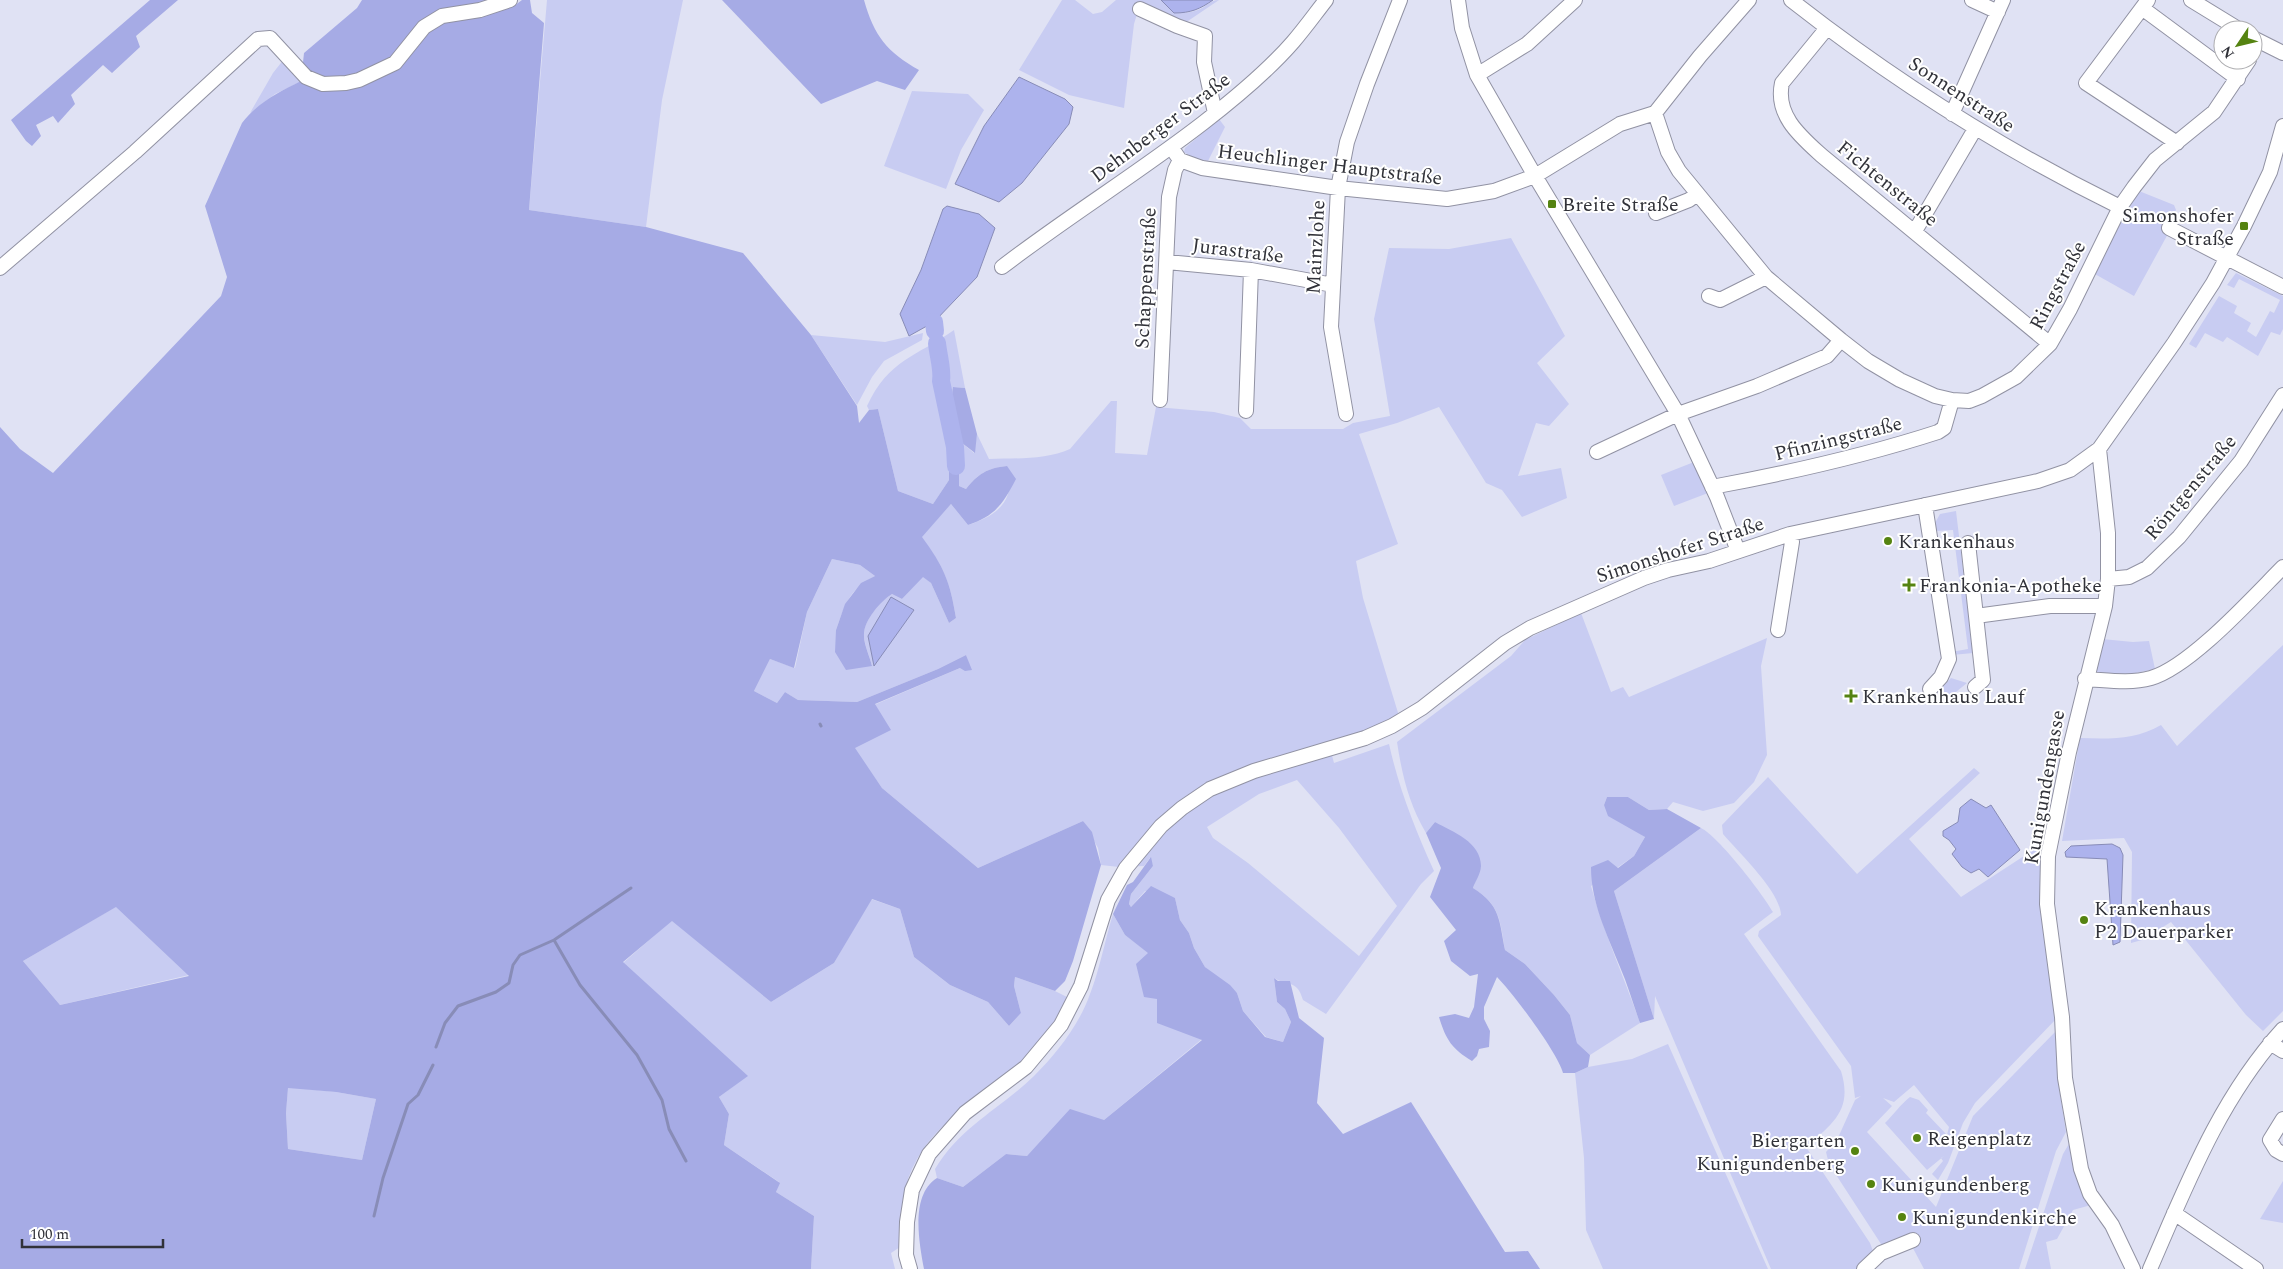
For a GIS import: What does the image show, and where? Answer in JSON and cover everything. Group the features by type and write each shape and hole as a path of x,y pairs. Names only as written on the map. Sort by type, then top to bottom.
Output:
{"street":[{"path":"0,268 135,152 258,39 270,38 306,77 323,84 346,83 359,80 395,63 424,27 442,16 480,10 510,0"},
{"name":"Dehnberger Straße","path":"1002,267 1047,233 1171,148 1246,88 1292,43 1326,0"},
{"name":"Mainzlohe","path":"1346,414 1331,327 1338,188 1350,134 1367,84 1400,0"},
{"path":"1458,0 1462,28 1477,75 1535,176 1678,414 1712,486 1738,551"},
{"path":"1477,75 1527,44 1575,0"},
{"path":"1655,113 1700,56 1749,0"},
{"name":"Sonnenstraße","path":"1791,0 1827,28 1975,129 2053,173 2120,207"},
{"path":"1952,114 2000,6 1972,0"},
{"path":"2191,0 2224,20"},
{"path":"2177,143 2086,83 2145,4 2238,79"},
{"path":"1140,9 1177,26 1205,36 1204,62 1215,113"},
{"name":"Fichtenstraße","path":"1827,28 1782,83 1780,94 1786,117 1795,130 1821,155 2050,344"},
{"path":"2263,47 2283,53"},
{"name":"Ringstraße","path":"1655,113 1672,161 1766,277 1868,361 1900,380 1935,396 1969,401 1985,395 2016,377 2050,344 2070,309 2120,207 2156,160 2214,112 2243,70"},
{"name":"Heuchlinger Hauptstraße","path":"1180,160 1202,168 1338,188 1447,199 1494,191 1535,176 1620,124 1655,113"},
{"name":"Simonshofer Straße","path":"910,1269 906,1255 910,1198 929,1154 965,1113 1026,1067 1060,1026 1080,986 1108,900 1126,868 1161,826 1182,808 1210,790 1254,771 1365,738 1392,726 1422,708 1505,643 1530,628 1668,570 1709,561 1790,534 2056,476 2070,470 2100,450 2174,344 2228,258 2270,172 2283,126"},
{"path":"1915,231 1975,129"},
{"path":"1171,148 1180,160"},
{"name":"Schappenstraße","path":"1160,400 1164,275 1167,262 1169,198 1180,160"},
{"path":"1656,213 1689,200 1697,194"},
{"path":"2169,228 2283,287"},
{"name":"Jurastraße","path":"1167,262 1251,270 1333,285"},
{"path":"1246,412 1251,270"},
{"path":"1709,296 1720,300 1766,277"},
{"path":"1597,452 1678,414 1757,386 1827,356 1842,340"},
{"name":"Röntgenstraße","path":"2108,579 2129,577 2147,568 2179,537 2241,461 2283,395"},
{"name":"Pfinzingstraße","path":"1712,486 1762,478 1857,456 1938,432 1944,428 1952,400"},
{"name":"Kunigundengasse","path":"2100,450 2108,533 2108,579 2104,606 2086,679 2048,856 2047,904 2062,1017 2065,1078 2081,1169 2090,1194 2112,1225 2133,1269"},
{"path":"1926,505 1949,659 1941,678 1930,688"},
{"name":"Simonshofer Straße","path":"1778,630 1792,542 1790,534"},
{"path":"1968,542 1983,680 1975,687"},
{"path":"2086,679 2118,682 2151,678 2169,670 2215,634 2283,568"},
{"path":"1976,616 2050,606 2104,606"},
{"path":"2150,1269 2197,1160 2239,1085 2270,1043 2283,1029"},
{"path":"2270,1043 2283,1051"},
{"path":"2283,1119 2270,1140 2276,1150 2283,1154"},
{"path":"2174,1213 2256,1269"},
{"path":"1864,1269 1881,1253 1913,1240"}],"shaded area":[{"path":"150,0 178,0 136,36 140,47 112,73 103,65 71,95 75,104 58,123 53,116 36,125 41,136 32,146 26,141 11,120"},
{"path":"362,0 502,0 496,4 514,6 522,0 530,0 532,13 544,23 529,210 646,227 743,253 811,335 857,406 859,423 869,410 878,409 898,491 933,504 949,480 949,448 943,414 950,413 953,387 965,388 977,434 975,453 962,443 959,449 959,486 966,489 984,473 994,468 1007,466 1016,479 1002,502 985,518 968,525 951,504 922,537 936,557 945,575 956,618 949,623 931,583 923,577 902,599 892,594 888,597 878,606 866,624 864,630 865,643 872,666 846,670 835,652 836,630 845,604 861,583 875,576 860,565 832,559 807,612 794,668 770,659 754,691 777,703 785,692 798,700 857,702 938,669 966,655 972,670 965,671 960,668 875,704 891,730 855,748 882,788 978,868 1083,821 1092,832 1101,865 1073,961 1065,981 1055,991 1015,977 1014,986 1021,1013 1009,1026 988,1002 950,985 914,957 900,909 872,899 834,963 771,1002 672,921 623,962 748,1076 719,1097 729,1114 724,1145 780,1183 776,1192 814,1216 811,1269 0,1269 0,427 20,449 53,473 221,296 227,277 205,206 242,123 261,104 301,81 304,53 357,8","holes":["116,907 189,976 60,1005 23,961","288,1088 336,1092 376,1099 362,1160 288,1149 286,1113"]},
{"path":"547,0 683,0 662,100 646,227 529,210"},
{"path":"722,0 864,0 872,24 883,42 898,57 919,70 905,90 877,81 821,104"},
{"path":"1062,0 1075,0 1093,14 1102,12 1116,0 1161,0 1174,13 1184,13 1194,11 1213,1 1219,0 1182,25 1137,14 1134,24 1124,108 1069,95 1019,70"},
{"path":"1161,0 1213,0 1195,10 1174,13"},
{"path":"284,59 302,81 275,94 250,113 273,73"},
{"path":"1019,77 1065,99 1073,107 1069,124 1022,183 999,202 955,184 984,126"},
{"path":"912,91 968,94 984,110 961,150 946,189 884,166"},
{"path":"1219,119 1225,127 1208,161 1195,159 1184,152 1185,148"},
{"path":"2139,191 2174,205 2176,210 2166,231 2169,232 2134,296 2093,273"},
{"path":"947,206 979,214 995,228 977,277 934,322 909,336 900,314 921,270 943,209"},
{"path":"1511,238 1565,336 1537,363 1569,404 1549,426 1536,423 1518,476 1561,468 1567,498 1522,517 1502,490 1486,483 1439,407 1397,423 1359,434 1398,544 1356,561 1363,598 1399,716 1364,732 1329,744 1334,763 1389,744 1408,809 1434,871 1421,884 1326,1014 1303,1000 1301,993 1295,986 1274,978 1277,1002 1285,1009 1291,1022 1283,1042 1266,1037 1243,1011 1237,993 1205,967 1194,948 1189,933 1180,920 1175,898 1145,891 1131,907 1129,904 1131,894 1153,866 1150,858 1144,866 1119,867 1101,865 1098,848 1083,821 978,868 882,788 854,748 874,705 960,668 971,670 966,655 938,669 857,702 798,700 785,692 777,703 754,691 770,659 795,668 807,612 832,559 860,565 875,576 859,586 849,598 836,630 872,666 864,639 866,624 883,601 892,594 902,599 923,576 931,583 949,623 956,618 945,575 921,537 951,504 968,525 992,514 1006,500 1009,488 1007,466 994,468 984,473 966,489 959,486 959,449 962,443 974,453 977,434 989,459 1030,458 1061,453 1070,449 1111,401 1117,401 1115,453 1147,455 1156,407 1214,412 1240,418 1251,429 1343,429 1353,423 1390,416 1374,319 1389,248 1449,249","holes":["891,598 913,610 874,665","1297,780 1339,828 1397,906 1359,956 1248,863 1213,838 1207,827 1259,794"]},
{"path":"2236,273 2283,296 2283,329 2280,335 2271,332 2258,356 2227,337 2223,342 2205,333 2196,348 2189,344 2219,296 2237,306 2234,313 2251,323 2247,331 2256,337 2270,311 2274,313 2280,300 2239,279 2234,288 2227,285"},
{"path":"954,330 965,388 954,387 950,413 943,414 949,448 949,480 933,504 898,491 878,409 869,410 867,406 875,390 894,368"},
{"path":"923,333 922,340 884,361 872,377 857,405 811,335 885,342"},
{"path":"1694,462 1708,493 1674,506 1661,475"},
{"path":"1956,511 1973,653 1952,655 1951,652 1968,649 1953,530 1935,531 1935,523 1940,514"},
{"path":"891,597 914,610 874,666 868,636"},
{"path":"1581,613 1611,692 1623,687 1629,697 1767,638 1761,666 1767,755 1754,782 1734,803 1703,811 1673,802 1667,809 1649,810 1628,797 1607,797 1604,805 1645,837 1634,856 1591,886 1608,938 1640,1023 1590,1055 1577,1043 1570,1015 1554,995 1525,964 1505,950 1500,922 1494,907 1482,894 1473,888 1481,867 1435,822 1426,833 1407,789 1397,742 1511,656 1525,640"},
{"path":"2102,639 2133,642 2149,641 2155,669 2126,675 2096,674 2093,668"},
{"path":"2283,645 2283,1011 2263,1031 2246,1015 2171,922 2142,940 2131,943 2132,852 2124,838 2062,841 2080,738 2122,738 2142,734 2161,725 2177,746"},
{"path":"1951,678 1967,683 1941,704 1939,691"},
{"path":"1974,768 1980,773 1909,839 1961,897 2044,843 2057,1018 1975,1103 1963,1123 1948,1163 1938,1180 1932,1174 1943,1161 1941,1158 1927,1170 1885,1123 1910,1097 1919,1100 1928,1110 1926,1113 1947,1135 1949,1127 1914,1085 1894,1102 1883,1098 1892,1106 1867,1132 1936,1207 1973,1116 2057,1030 2059,1088 2066,1132 2056,1151 2019,1269 1924,1269 1906,1235 1883,1247 1829,1164 1826,1152 1837,1140 1855,1100 1861,1096 1855,1098 1851,1066 1758,936 1759,931 1781,915 1779,905 1766,884 1723,834 1722,825 1768,777 1857,874"},
{"path":"1607,797 1628,797 1649,810 1667,809 1701,828 1614,891 1654,1019 1640,1023 1597,906 1591,867 1608,860 1618,868 1634,856 1645,837 1608,816 1604,805"},
{"path":"1971,799 1986,808 1991,805 2020,850 1988,877 1979,869 1971,873 1962,867 1952,854 1956,849 1943,836 1943,831 1958,822 1960,808"},
{"path":"1435,822 1465,839 1476,850 1481,866 1473,888 1489,901 1494,908 1500,922 1505,950 1525,964 1570,1015 1577,1043 1590,1055 1588,1067 1575,1073 1563,1073 1544,1038 1497,977 1484,1007 1484,1019 1490,1031 1489,1047 1479,1049 1477,1056 1472,1061 1459,1052 1447,1038 1439,1017 1455,1014 1469,1018 1474,1007 1478,974 1470,976 1451,961 1444,941 1456,930 1430,897 1441,868 1426,833"},
{"path":"1701,828 1709,833 1729,853 1760,892 1773,912 1744,934 1841,1071 1844,1096 1838,1115 1806,1147 1870,1243 1873,1251 1857,1269 1771,1269 1655,996 1654,1019 1614,891"},
{"path":"2112,844 2120,848 2123,855 2120,942 2113,945 2107,859 2066,857 2065,852 2071,846"},
{"path":"1151,857 1153,866 1131,894 1129,904 1131,907 1151,886 1175,898 1180,920 1189,933 1194,948 1205,967 1230,985 1237,993 1243,1011 1265,1037 1283,1042 1291,1022 1285,1009 1277,1002 1274,978 1278,981 1290,981 1299,1018 1324,1038 1317,1103 1343,1134 1411,1102 1505,1252 1528,1251 1540,1269 924,1269 919,1233 920,1207 928,1186 937,1178 963,1187 1006,1154 1027,1156 1070,1109 1104,1120 1202,1040 1157,1023 1157,999 1144,997 1136,964 1148,953 1125,935 1113,914 1127,885 1133,882"},
{"path":"871,899 900,909 914,957 950,985 988,1002 1009,1026 1021,1013 1014,986 1015,977 1069,998 1058,1018 1037,1046 1013,1070 948,1121 922,1150 912,1168 903,1196 900,1247 891,1253 895,1269 811,1269 814,1216 776,1192 779,1182 724,1145 729,1114 719,1097 747,1076 623,963 672,920 771,1002 834,963"},
{"path":"117,906 189,975 60,1005 23,961"},
{"path":"1113,914 1125,935 1149,953 1157,999 1202,1039 1104,1120 1038,1146 1027,1156 1006,1154 963,1187 937,1178 935,1169 945,1154 969,1129 1034,1076 1051,1058 1074,1028 1094,984"},
{"path":"1668,1044 1768,1269 1603,1269 1586,1230 1584,1158 1575,1073 1588,1067 1632,1059"},
{"path":"288,1087 336,1092 376,1099 362,1160 288,1149 286,1113"},
{"path":"2070,1142 2081,1191 2091,1205 2073,1210 2057,1239 2046,1242 2051,1269 2025,1269 2063,1154"},
{"path":"2283,1181 2283,1223 2260,1219"}],"waterway":[{"path":"934,322 935,331"},
{"path":"937,343 941,381 955,447 956,466"},
{"path":"436,1047 445,1023 458,1006 496,992 509,983 513,965 520,955 554,940 631,888"},
{"path":"554,940 580,985 637,1055 662,1100 669,1129 686,1161"},
{"path":"374,1216 383,1178 408,1104 418,1095 433,1065"}],"place":[{"name":"Breite Straße","path":"1552,204"},
{"name":"Simonshofer Straße","path":"2244,226"},
{"name":"Krankenhaus","path":"1888,541"},
{"name":"Frankonia-Apotheke","path":"1909,585"},
{"name":"Krankenhaus Lauf","path":"1851,696"},
{"name":"Krankenhaus P2 Dauerparker","path":"2084,920"},
{"name":"Reigenplatz","path":"1917,1138"},
{"name":"Biergarten Kunigundenberg","path":"1855,1151"},
{"name":"Kunigundenberg","path":"1871,1184"},
{"name":"Kunigundenkirche","path":"1902,1217"}]}
